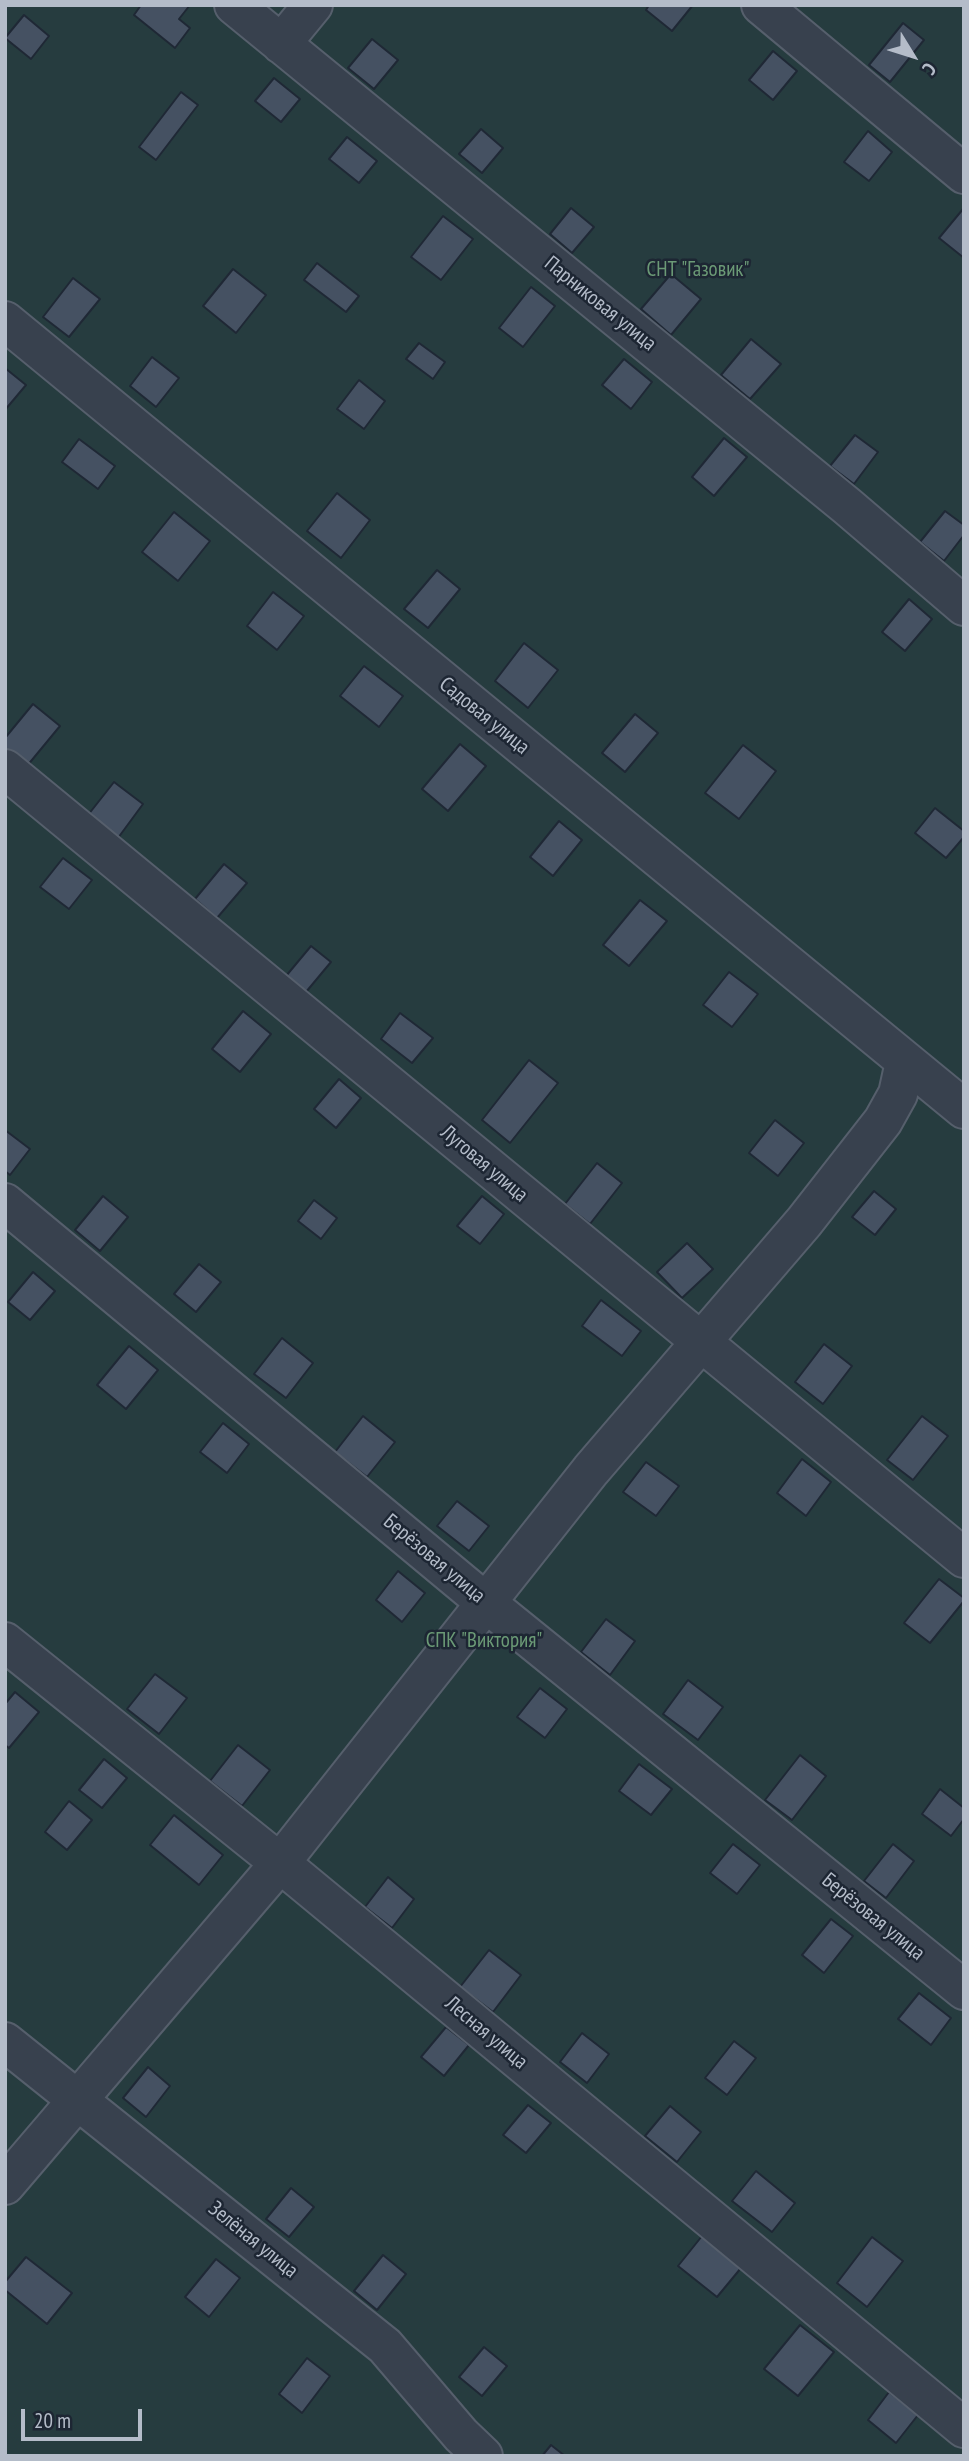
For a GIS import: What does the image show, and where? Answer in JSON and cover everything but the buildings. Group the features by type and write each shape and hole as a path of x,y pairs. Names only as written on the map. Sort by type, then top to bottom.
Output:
{"street":[{"name":"Парниковая улица","path":"234,5 847,506 964,606"},
{"path":"281,44 313,5"},
{"path":"761,5 964,174"},
{"name":"Садовая улица","path":"5,321 964,1110"},
{"name":"Луговая улица","path":"5,769 964,1558"},
{"path":"5,2185 279,1863 592,1470 804,1222 883,1121 898,1094 905,1062"},
{"name":"Берёзовая улица","path":"5,1203 485,1602 964,1990"},
{"name":"Лесная улица","path":"5,1642 279,1863 964,2428"},
{"name":"Зелёная улица","path":"5,2042 385,2346 461,2435 483,2456"}],"green space":[{"name":"СПК \"Виктория\"","path":"5,5 964,5 964,2456 5,2456"}],"park label":[{"name":"СНТ \"Газовик\"","path":"698,270"}]}
